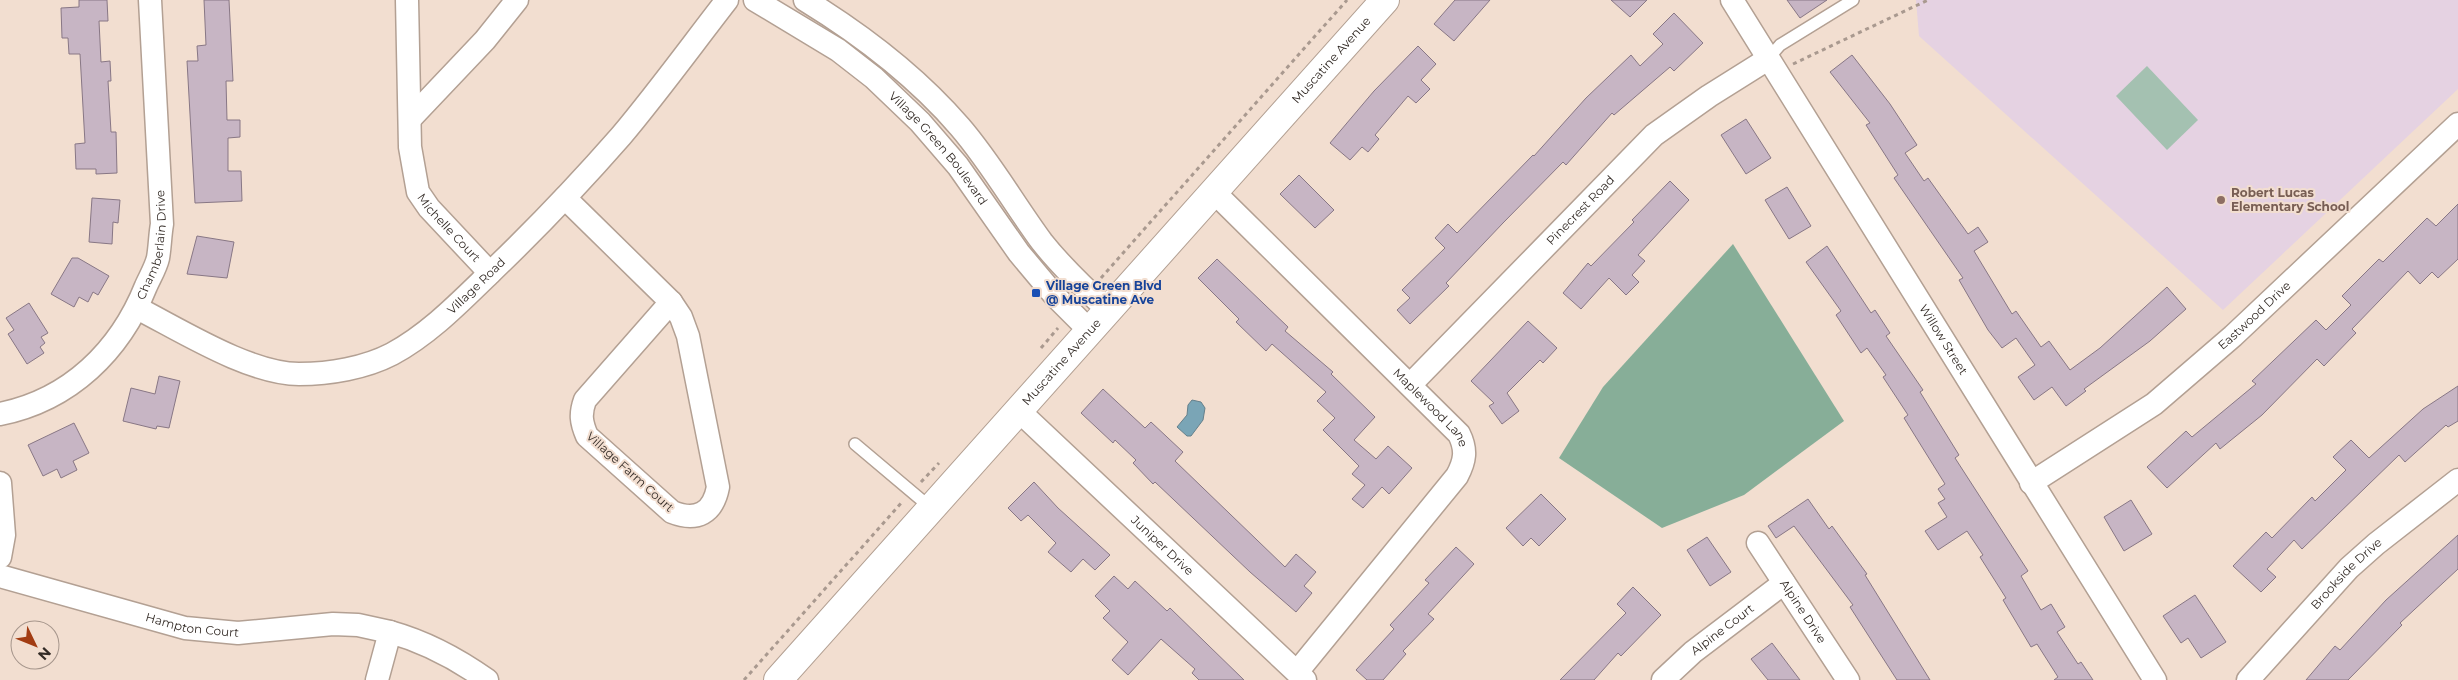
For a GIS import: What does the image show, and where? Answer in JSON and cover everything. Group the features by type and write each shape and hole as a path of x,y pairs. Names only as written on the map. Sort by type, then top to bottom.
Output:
{"main road":[{"name":"Muscatine Avenue","path":"778,680 922,500 1018,410 1098,301 1214,192 1385,0"}],"street":[{"name":"Chamberlain Drive","path":"0,414 51,395 93,367 109,352 124,332 137,308 158,260 162,224 150,0"},
{"name":"Michelle Court","path":"407,0 411,118 410,147 418,192 429,208 490,273"},
{"path":"411,118 485,40 517,0"},
{"name":"Village Road","path":"137,308 262,368 298,374 323,373 369,363 410,343 459,303 565,198 622,134 727,0"},
{"name":"Village Green Boulevard","path":"755,0 838,50 874,78 920,122 958,166 1019,253 1081,322"},
{"name":"Village Green Boulevard","path":"805,0 874,46 922,88 966,133 1044,244 1098,301"},
{"name":"Willow Street","path":"1732,0 2155,680"},
{"name":"Pinecrest Road","path":"1410,385 1654,135 1709,96 1768,59"},
{"name":"Eastwood Drive","path":"2031,482 2154,404 2233,336 2458,124"},
{"name":"Maplewood Lane","path":"1214,192 1459,434 1464,449 1463,465 1449,488 1301,676"},
{"name":"Village Farm Court","path":"565,198 671,302 682,317 688,336 718,487 716,499 710,508 694,517 683,517 672,512 587,436 582,424 581,412 585,400 671,302"},
{"name":"Juniper Drive","path":"1018,410 1301,676"},
{"name":"Brookside Drive","path":"2248,680 2349,568 2376,544 2458,480"},
{"path":"0,483 4,519 4,535 0,557"},
{"name":"Alpine Drive","path":"1758,543 1848,680"},
{"name":"Hampton Court","path":"0,576 185,628 238,633 333,624 390,632 420,641 442,651 487,680"},
{"name":"Alpine Court","path":"1663,680 1692,652 1784,583"},
{"path":"377,680 390,632"}],"lane":[{"path":"1768,59 1780,45 1853,0"},
{"path":"855,444 922,500"}],"path":[{"path":"1098,301 1347,0"},
{"path":"1793,65 1928,0"},
{"path":"1035,354 1081,322"},
{"path":"744,680 922,500 943,458"}],"shaded area":[{"name":"Robert Lucas Elementary School","path":"1916,0 2458,0 2458,89 2223,310 1919,36"}],"green space":[{"path":"2147,66 2198,120 2167,150 2116,96"},
{"path":"1733,244 1844,421 1744,495 1662,528 1559,458 1603,387"}],"water":[{"path":"1192,400 1201,402 1205,408 1203,420 1191,436 1187,436 1177,427 1187,415 1188,405"}],"building":[{"path":"79,0 107,0 108,21 99,21 101,62 110,61 111,81 108,81 111,132 116,132 117,173 96,174 96,169 76,169 75,144 85,143 80,54 69,54 68,38 62,38 61,8 79,7"},
{"path":"204,0 229,0 233,81 226,81 227,120 240,120 240,137 228,138 228,171 241,171 242,201 195,203 187,61 198,61 197,46 206,45"},
{"path":"1455,0 1490,0 1454,41 1434,24"},
{"path":"1611,0 1647,0 1630,17"},
{"path":"1787,0 1827,0 1800,18"},
{"path":"1674,13 1703,43 1674,71 1670,67 1614,115 1612,113 1566,165 1563,162 1503,223 1446,283 1449,286 1410,324 1397,310 1410,298 1402,290 1445,248 1435,238 1448,224 1457,233 1534,156 1586,98 1631,55 1640,66 1663,44 1653,34"},
{"path":"1418,46 1436,64 1421,80 1430,89 1416,103 1408,96 1375,135 1379,139 1368,152 1362,147 1350,160 1330,143 1374,91"},
{"path":"1852,55 1890,104 1917,145 1905,153 1924,181 1928,178 1968,234 1978,227 1988,242 1974,251 2012,314 2016,311 2041,347 2049,341 2070,370 2100,348 2167,287 2186,309 2150,341 2084,389 2086,391 2066,406 2052,387 2034,400 2018,377 2035,365 2016,338 2002,348 1988,330 1959,280 1963,278 1894,178 1898,175 1866,125 1870,123 1830,72"},
{"path":"1746,119 1771,158 1746,174 1721,135"},
{"path":"1299,175 1334,210 1315,228 1280,194"},
{"path":"1670,181 1689,200 1638,255 1645,261 1632,275 1639,282 1626,295 1609,278 1581,309 1563,293 1588,263 1591,266 1634,222 1632,220"},
{"path":"1787,187 1811,226 1789,239 1765,200"},
{"path":"92,198 120,200 118,223 113,222 112,244 89,242"},
{"path":"2458,204 2458,259 2438,278 2432,272 2420,284 2408,271 2352,329 2356,333 2324,366 2317,359 2262,415 2220,449 2216,443 2167,488 2147,467 2186,431 2192,437 2256,384 2252,381 2316,320 2326,330 2351,305 2342,296 2379,259 2383,262 2427,218 2436,226"},
{"path":"197,236 234,242 227,278 187,274"},
{"path":"1827,246 1871,313 1875,310 1890,333 1886,336 1923,390 1920,392 1959,455 1955,458 2028,571 2021,576 2041,610 2051,604 2065,627 2057,632 2078,664 2081,662 2093,680 2054,680 2058,677 2037,644 2031,647 2003,600 2006,598 1980,557 1983,555 1967,531 1938,550 1925,531 1947,517 1938,503 1945,499 1938,489 1945,484 1904,418 1908,415 1883,377 1886,375 1867,348 1861,353 1836,315 1841,311 1806,262"},
{"path":"72,258 78,258 109,276 98,295 93,292 88,302 79,297 74,307 51,294"},
{"path":"1217,259 1288,327 1285,331 1333,372 1331,374 1375,417 1354,440 1376,459 1388,446 1412,468 1389,494 1382,487 1363,508 1352,499 1365,485 1352,474 1359,466 1323,430 1335,418 1317,401 1326,392 1272,344 1266,351 1236,322 1239,319 1198,278"},
{"path":"29,303 48,333 41,337 45,343 40,347 44,353 27,364 8,334 14,330 6,318"},
{"path":"1528,321 1557,348 1543,363 1540,360 1507,393 1519,411 1502,424 1489,406 1494,403 1471,381"},
{"path":"159,376 180,381 169,428 157,426 156,429 123,421 131,388 155,394"},
{"path":"2458,386 2458,421 2448,427 2446,425 2405,462 2399,455 2302,549 2294,540 2267,569 2276,577 2261,592 2233,566 2266,532 2272,538 2312,497 2315,501 2346,470 2333,457 2351,440 2369,458 2423,409"},
{"path":"1103,389 1145,428 1151,422 1183,452 1175,461 1285,567 1296,554 1316,572 1304,586 1312,593 1296,612 1250,572 1155,482 1153,484 1133,463 1136,460 1115,440 1113,443 1081,413"},
{"path":"74,423 89,453 73,461 77,470 61,478 57,469 43,476 28,445"},
{"path":"1034,482 1058,508 1110,555 1095,570 1083,559 1071,572 1048,552 1056,543 1028,515 1021,521 1008,508"},
{"path":"1541,494 1566,519 1539,546 1531,538 1523,546 1506,528"},
{"path":"1808,499 1829,529 1832,526 1867,574 1865,575 1930,680 1897,680 1850,607 1853,605 1794,526 1776,538 1768,526"},
{"path":"2131,500 2152,534 2124,551 2104,517"},
{"path":"2458,535 2458,569 2400,623 2402,625 2348,680 2306,680 2335,646 2340,650 2386,600"},
{"path":"1707,537 1731,572 1710,586 1687,550"},
{"path":"1456,547 1474,564 1428,614 1434,619 1403,651 1406,654 1383,680 1367,680 1356,670 1394,629 1390,625 1429,583 1425,580"},
{"path":"1114,576 1128,589 1135,581 1167,611 1170,608 1244,680 1199,680 1192,673 1195,669 1161,639 1128,675 1112,660 1128,642 1103,618 1110,611 1095,596"},
{"path":"1633,587 1661,615 1621,656 1618,653 1594,680 1560,680 1626,613 1617,604"},
{"path":"2195,595 2226,642 2201,658 2188,638 2181,643 2163,616"},
{"path":"1772,643 1800,680 1768,680 1751,659"}],"place":[{"name":"Robert Lucas Elementary School","path":"2221,200"},
{"name":"Village Green Blvd @ Muscatine Ave","path":"1036,293"}]}
